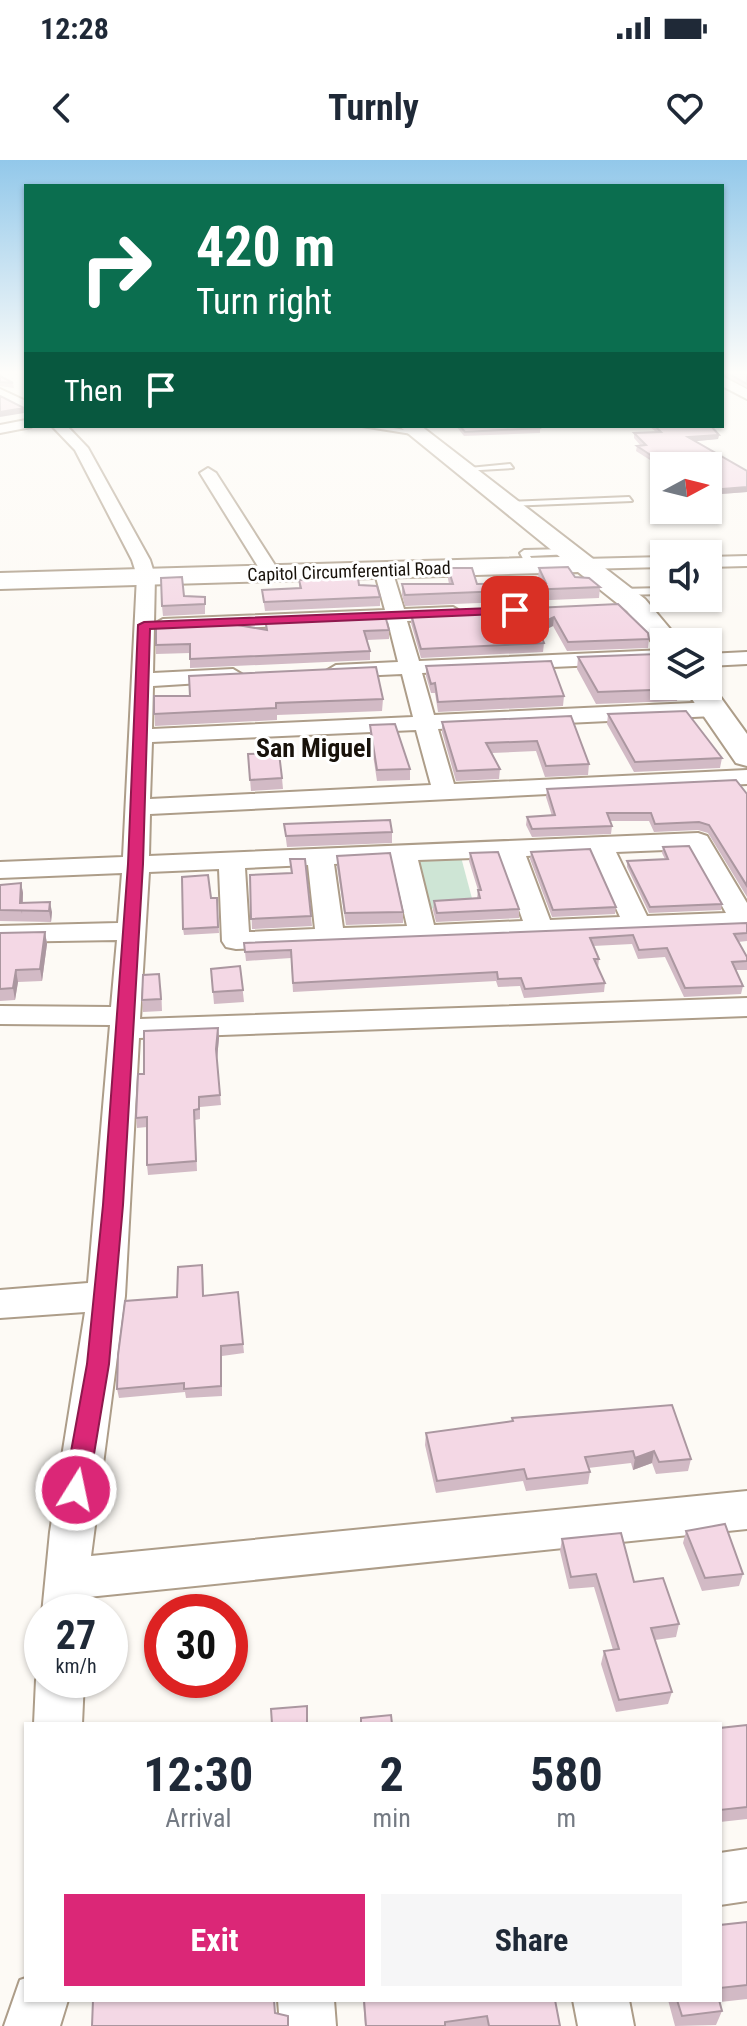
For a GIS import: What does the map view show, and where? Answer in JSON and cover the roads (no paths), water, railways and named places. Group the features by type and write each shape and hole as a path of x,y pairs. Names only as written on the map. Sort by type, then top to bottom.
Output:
{"main road":[{"path":"449,458 576,558 652,628"},
{"name":"Capitol Circumferential Road","path":"0,581 531,566 576,558"},
{"path":"707,700 746,757"}],"street":[{"path":"65,1594 76,1490 98,1364 106,1296 136,864 146,576 141,560 86,458"},
{"path":"208,473 271,573"},
{"path":"576,558 650,561"},
{"path":"722,562 747,561"},
{"path":"383,570 445,793"},
{"path":"144,625 470,612"},
{"path":"315,672 650,657"},
{"path":"722,659 747,658"},
{"path":"142,680 252,675"},
{"path":"140,736 425,724 684,700"},
{"path":"137,807 445,793 746,757"},
{"path":"0,870 231,859 698,841 745,920 236,941 231,859"},
{"path":"600,845 638,925"},
{"path":"510,848 539,928"},
{"path":"403,852 422,932"},
{"path":"320,856 330,937"},
{"path":"0,934 131,931"},
{"path":"0,1015 125,1023 747,1007"},
{"path":"0,1304 106,1296"},
{"path":"81,1594 747,1510"},
{"path":"58,1722 59,1698"},
{"path":"722,1879 747,1875"},
{"path":"32,2026 39,2002"},
{"path":"306,2002 308,2026"},
{"path":"601,2002 606,2026"}],"lane":[{"path":"463,469 510,466"},
{"path":"507,504 629,499"},
{"path":"623,601 650,594"},
{"path":"623,601 650,599"}],"district":[{"name":"San Miguel","path":"314,748"}]}
